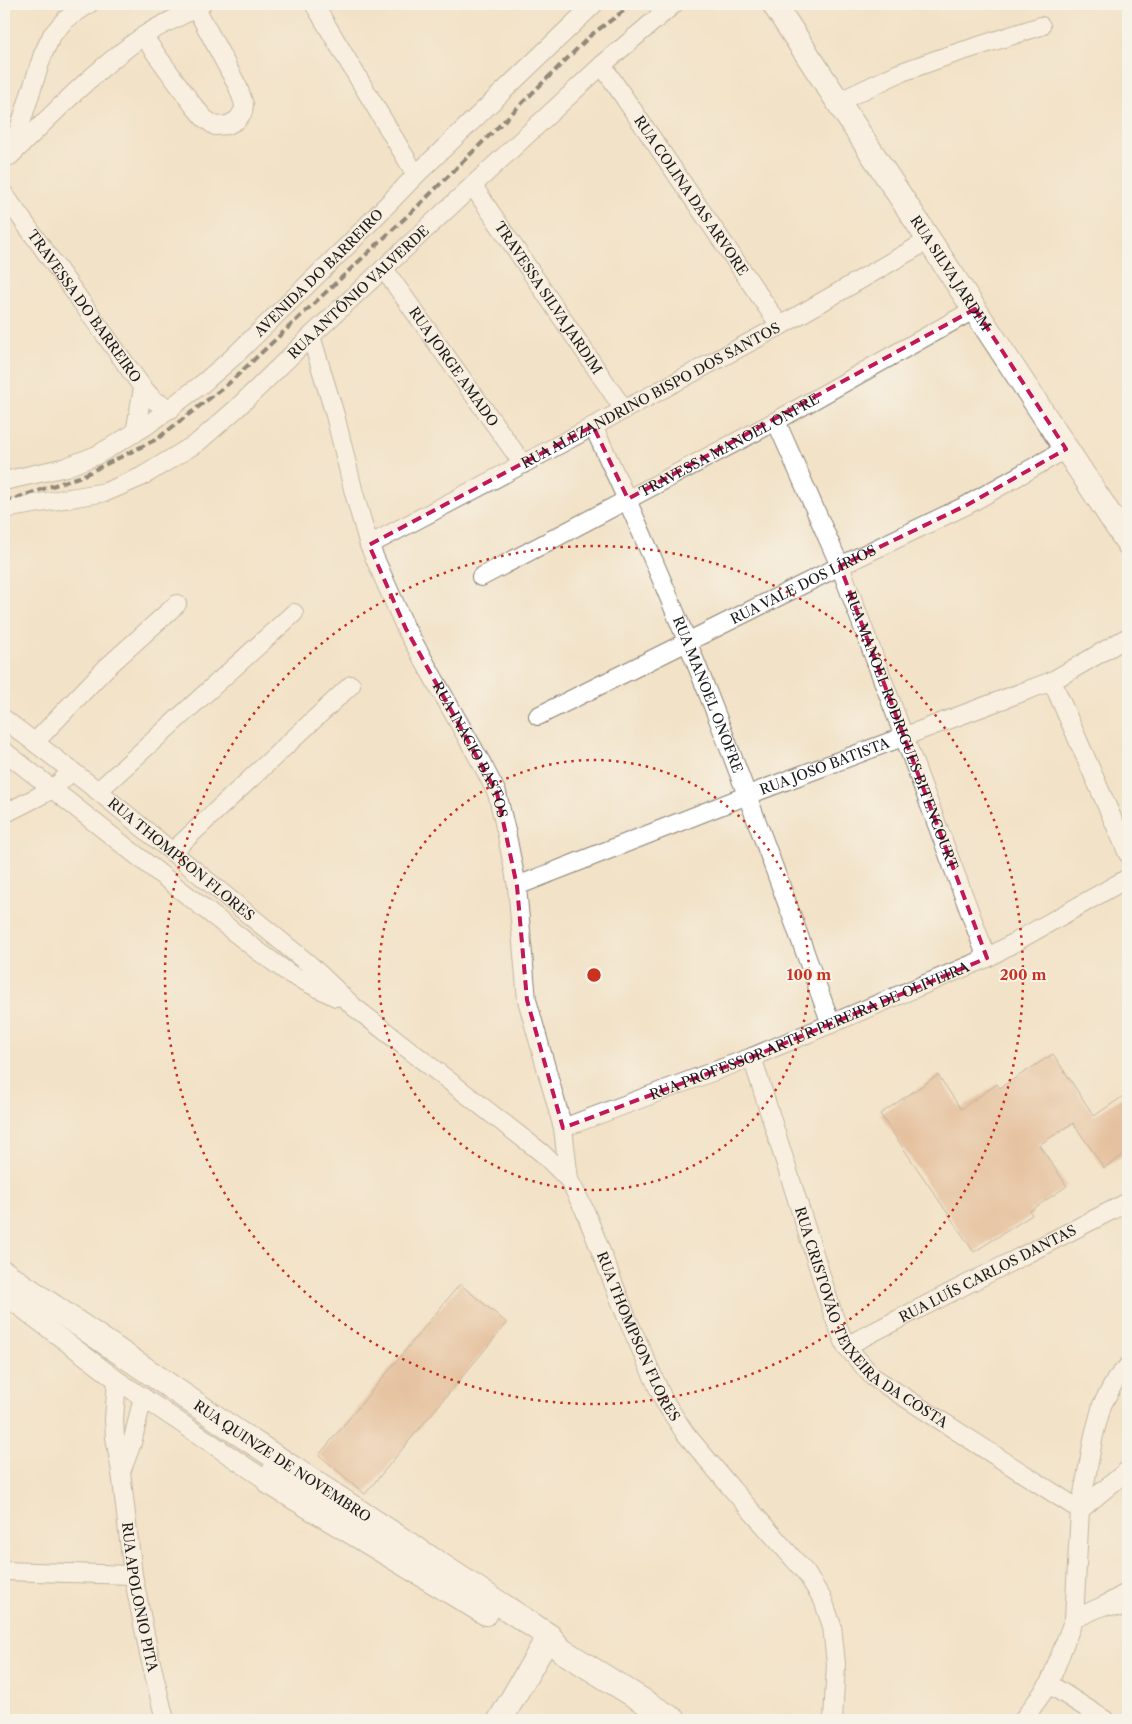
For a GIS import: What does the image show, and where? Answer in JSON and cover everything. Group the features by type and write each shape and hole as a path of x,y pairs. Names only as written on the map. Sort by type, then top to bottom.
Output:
{"main road":[{"name":"RUA SILVA JARDIM","path":"774,4 1128,543"},
{"name":"RUA QUINZE DE NOVEMBRO","path":"4,1273 280,1460 345,1516"},
{"path":"269,1482 280,1460"},
{"name":"RUA QUINZE DE NOVEMBRO","path":"269,1482 345,1516 674,1720"},
{"path":"500,1720 551,1645"}],"street":[{"path":"7,160 43,54 52,36 65,20 89,4"},
{"path":"314,4 416,175"},
{"name":"AVENIDA DO BARREIRO","path":"4,481 66,467 97,455 171,409 232,358 348,245 416,175 594,4"},
{"name":"RUA ANTÔNIO VALVERDE","path":"4,509 106,492 141,477 197,443 236,409 311,336 602,65 674,4"},
{"path":"7,160 91,79 143,36 199,6 238,87 244,104 243,112 237,120 228,125 215,126 204,118 143,36"},
{"path":"838,102 899,73 1041,26"},
{"name":"RUA COLINA DAS ARVORE","path":"602,65 780,326"},
{"name":"TRAVESSA SILVA JARDIM","path":"473,186 624,410"},
{"name":"TRAVESSA DO BARREIRO","path":"4,194 143,388 155,401 171,409"},
{"name":"RUA ALEZANDRINO BISPO DOS SANTOS","path":"369,545 780,326 929,240"},
{"name":"RUA JORGE AMADO","path":"384,269 523,464"},
{"name":"TRAVESSA MANOEL ONFRE","path":"481,577 776,421 975,309"},
{"name":"RUA INÁCIO BASTOS","path":"311,336 335,415 369,545 406,629 497,794 517,886 526,1000 563,1128 569,1180"},
{"path":"135,433 143,388"},
{"name":"RUA MANOEL RODRIGUES BITENCOURT","path":"776,421 840,566 987,958"},
{"name":"RUA MANOEL ONOFRE","path":"593,426 628,499 748,795 831,1024"},
{"name":"RUA VALE DOS LÍRIOS","path":"538,716 967,505 1066,449"},
{"path":"34,742 104,669 176,604"},
{"path":"98,792 294,613"},
{"name":"RUA JOSO BATISTA","path":"517,886 748,795 1052,682 1128,637"},
{"path":"1052,682 1128,854"},
{"path":"165,878 177,856 351,685"},
{"name":"RUA THOMPSON FLORES","path":"4,720 72,771 310,965 354,1007 542,1153 569,1180 585,1211 627,1318 664,1401 685,1433 806,1573 823,1600 832,1626 836,1664 832,1720"},
{"name":"RUA THOMPSON FLORES","path":"4,751 231,931 290,974 354,1007"},
{"path":"4,814 53,789 72,771"},
{"name":"RUA PROFESSOR ARTUR PEREIRA DE OLIVEIRA","path":"563,1128 752,1057 987,958 1128,878"},
{"name":"RUA CRISTOVÃO TEIXEIRA DA COSTA","path":"752,1057 834,1317 846,1346 873,1377 1080,1510"},
{"name":"RUA LUÍS CARLOS DANTAS","path":"846,1346 1128,1202"},
{"path":"4,1295 117,1380 269,1482"},
{"path":"1023,1720 1049,1684 1074,1619 1080,1510 1094,1435 1102,1405 1116,1380 1128,1366"},
{"name":"RUA APOLONIO PITA","path":"117,1380 114,1419 115,1437 133,1575 165,1720"},
{"name":"RUA APOLONIO PITA","path":"121,1472 132,1443 142,1397"},
{"path":"1080,1510 1128,1470"},
{"path":"4,1571 133,1575"},
{"path":"1074,1619 1128,1592"},
{"path":"1105,1605 1128,1608"},
{"path":"1049,1684 1105,1720"}],"highlighted area":[{"path":"975,309 1066,449 967,505 840,566 987,958 752,1057 563,1128 527,1000 517,886 497,793 406,629 369,545 593,426 628,499"}],"building":[{"path":"1053,1054 1094,1116 1128,1093 1128,1152 1104,1168 1073,1123 1039,1145 1067,1186 1030,1211 1032,1215 974,1252 880,1114 938,1075 961,1109 997,1084 1000,1088"},
{"path":"460,1284 507,1323 365,1494 319,1455"}],"railway":[{"path":"4,501 82,476 157,439 228,384 419,205 591,35 633,4"}]}
